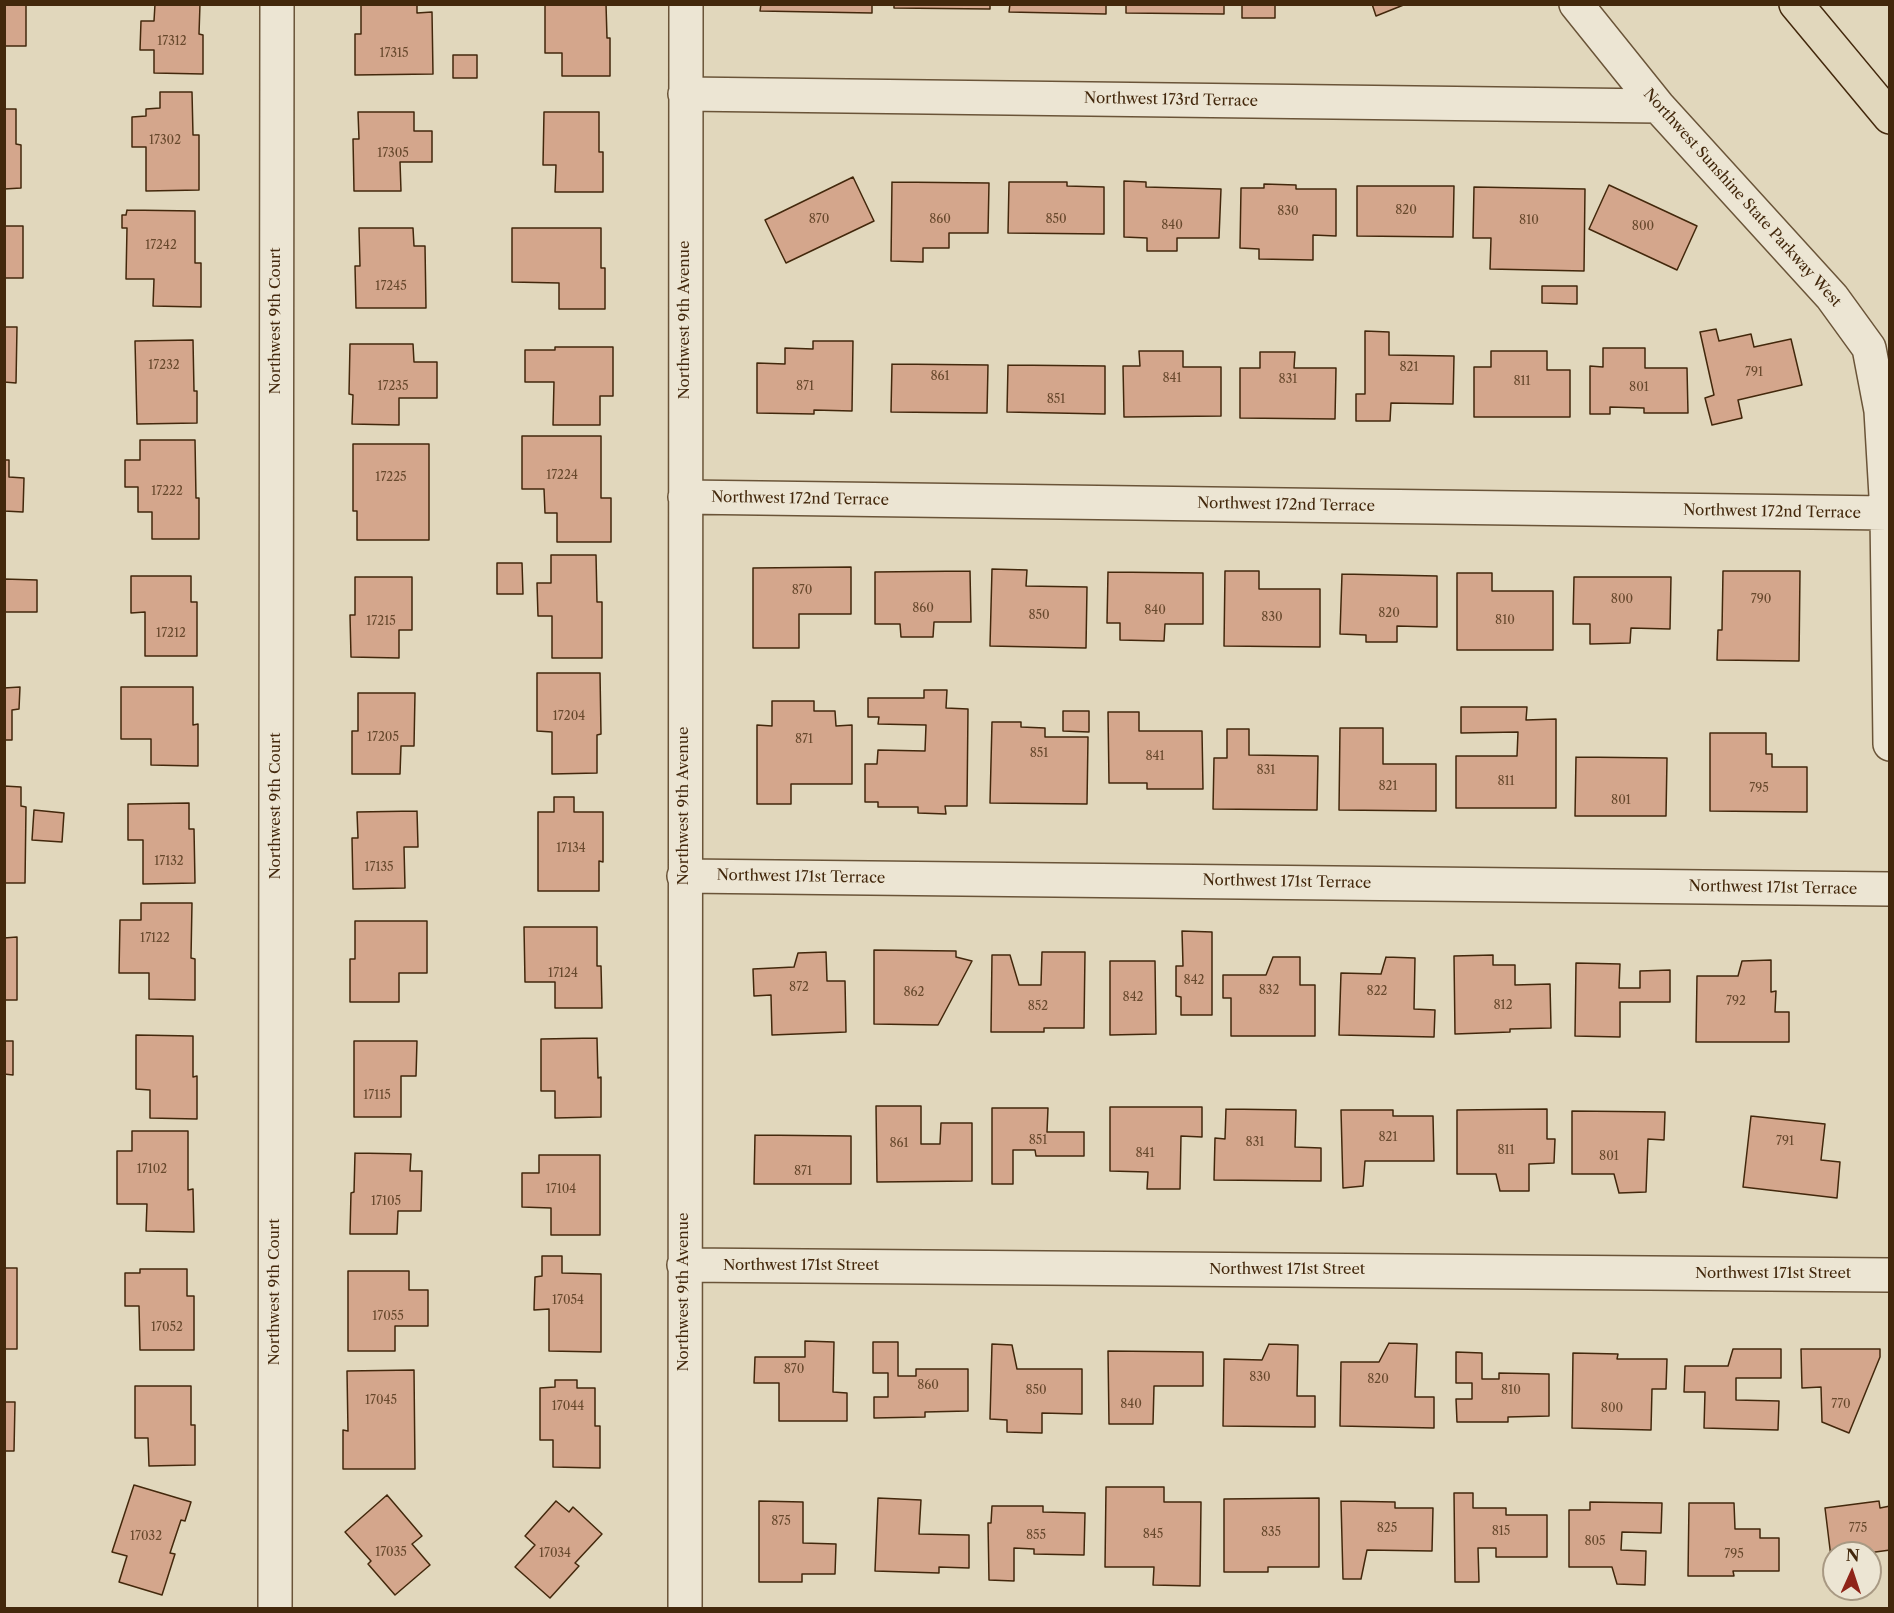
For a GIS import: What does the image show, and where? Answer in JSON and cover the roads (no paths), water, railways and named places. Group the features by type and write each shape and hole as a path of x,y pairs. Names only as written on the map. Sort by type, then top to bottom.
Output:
{"highway":[{"path":"1796,4 1890,117"}],"street":[{"name":"Northwest 9th Court","path":"275,1608 277,4"},
{"name":"Northwest 9th Avenue","path":"685,1608 686,4"},
{"name":"Northwest Sunshine State Parkway West","path":"1576,4 1658,106 1832,297 1869,348 1881,411 1887,513 1890,744"},
{"name":"Northwest 173rd Terrace","path":"685,94 1658,106"},
{"name":"Northwest 172nd Terrace","path":"685,497 1887,513"},
{"name":"Northwest 171st Terrace","path":"684,876 1890,889"},
{"name":"Northwest 171st Street","path":"684,1265 1890,1275"}]}
